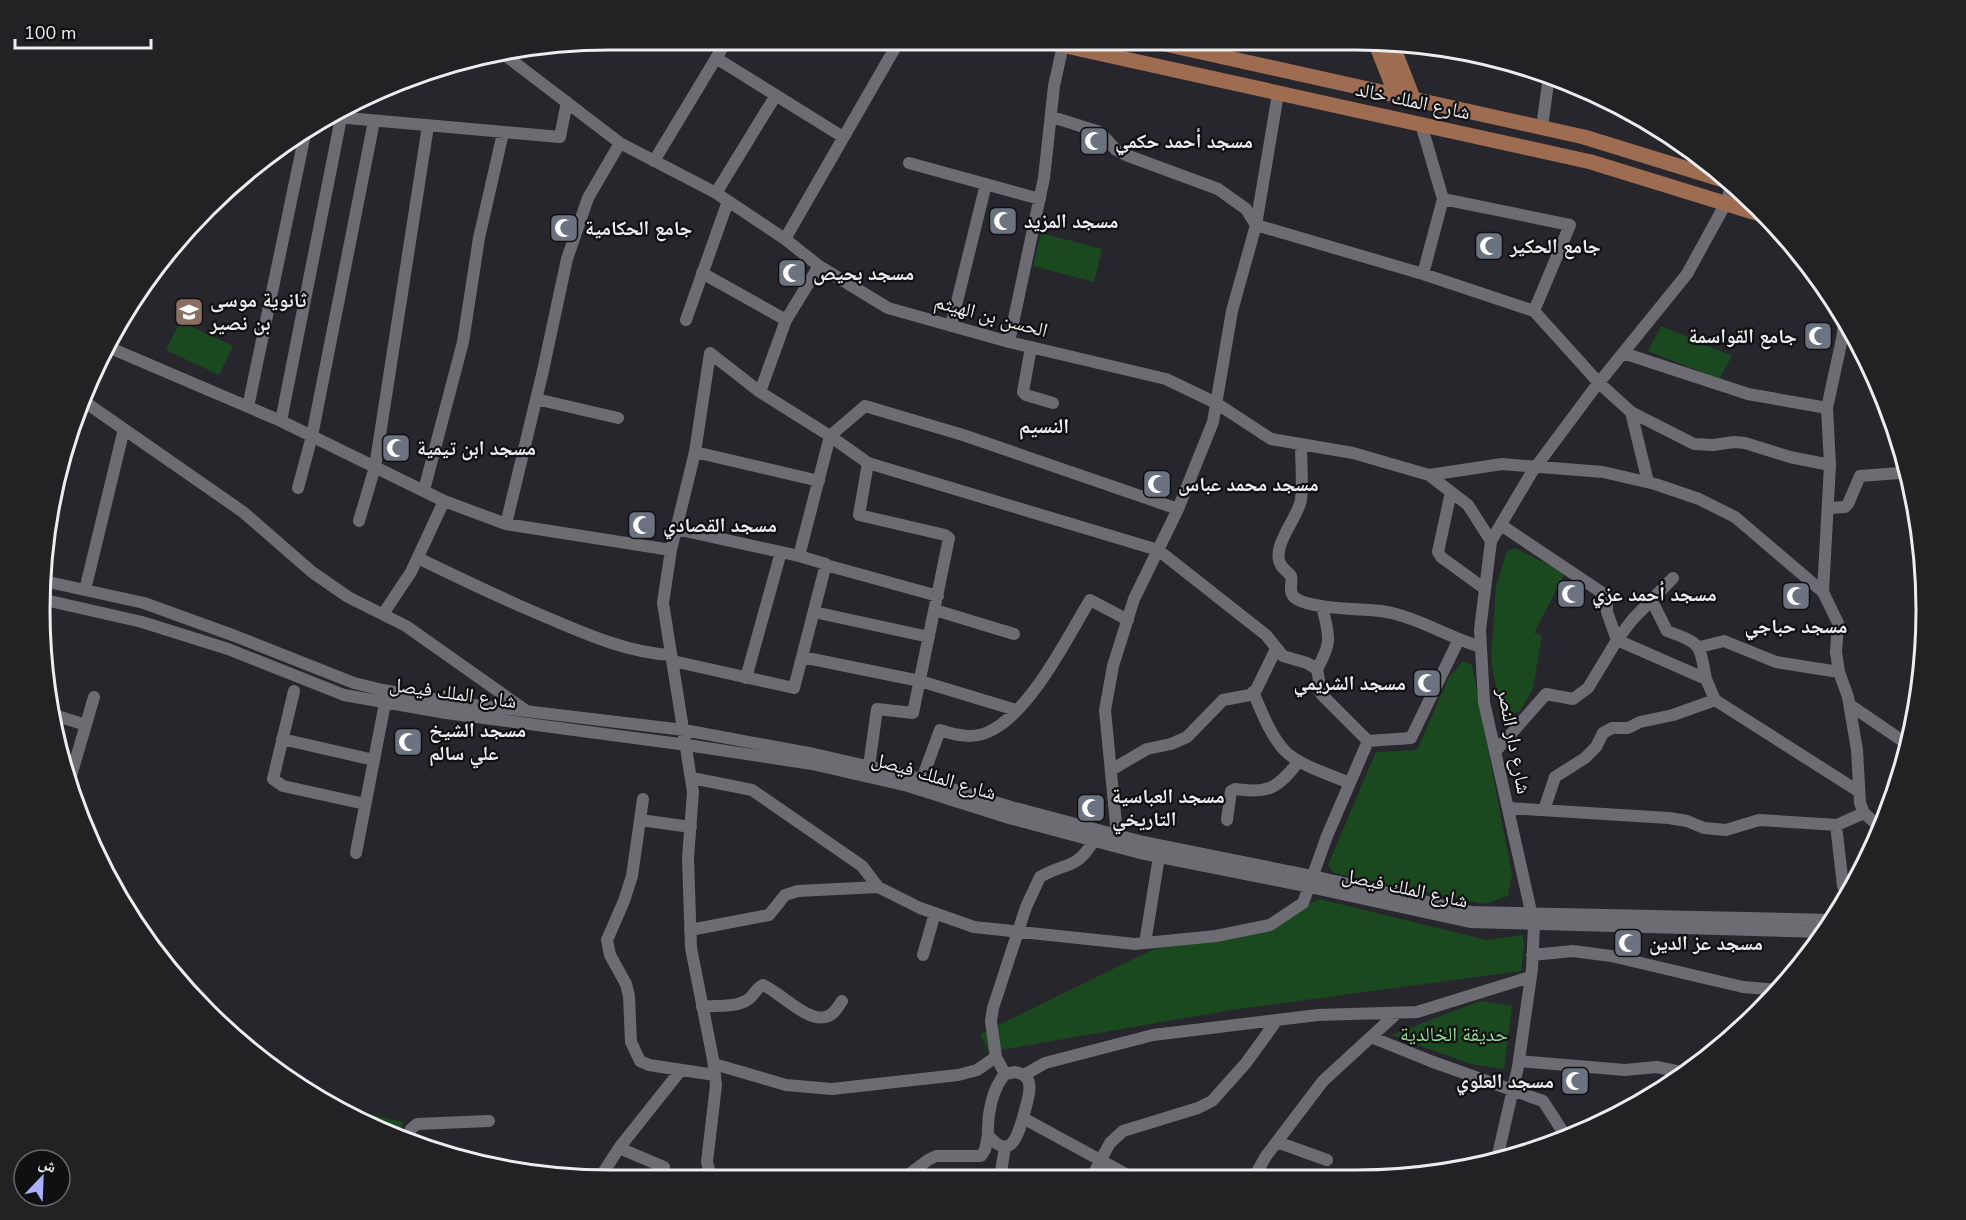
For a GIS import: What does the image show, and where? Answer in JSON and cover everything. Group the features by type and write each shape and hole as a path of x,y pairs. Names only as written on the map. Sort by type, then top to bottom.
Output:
{"main road":[{"name":"شارع الملك خالد","path":"1086,50 1592,162 1748,210"},
{"name":"شارع الملك خالد","path":"1222,50 1396,95 1584,137 1711,177"},
{"path":"1379,51 1396,95"},
{"path":"1395,51 1413,99"}],"street":[{"path":"654,161 721,50"},
{"path":"785,239 894,50"},
{"path":"1009,342 1040,199 1052,117 1056,50"},
{"path":"716,58 843,137"},
{"name":"الحسن بن الهيثم","path":"509,59 620,143 716,193 785,239 819,266 888,308 1009,342 1166,379 1216,403 1271,439 1353,453 1428,475 1468,505 1491,542"},
{"path":"1542,127 1548,84"},
{"path":"1117,835 1105,710 1113,666 1134,599 1178,509 1213,422 1232,311 1256,225 1278,94"},
{"path":"716,193 776,95"},
{"path":"342,118 560,137 567,102"},
{"path":"1052,117 1100,132 1116,150 1126,155 1218,189 1246,209 1256,225 1423,274 1534,311 1599,383 1631,412 1694,444 1745,443 1790,457 1830,465"},
{"path":"281,421 339,120"},
{"path":"298,488 312,436 374,121"},
{"path":"1421,124 1443,199 1423,274"},
{"path":"359,521 375,466 428,126"},
{"path":"424,490 463,342 479,238 503,133"},
{"path":"248,407 305,141"},
{"path":"506,524 567,259 588,198 620,143"},
{"path":"909,163 1040,199"},
{"path":"951,326 986,184"},
{"name":"شارع دار النصر","path":"1499,1152 1519,1061 1530,977 1533,920 1484,702 1480,630 1491,542 1537,466 1623,352 1687,274 1726,203 1729,192"},
{"path":"1443,199 1570,225 1534,311"},
{"path":"686,320 728,201"},
{"path":"760,392 786,320 819,266"},
{"path":"702,273 786,320"},
{"path":"1823,592 1830,465 1827,408 1843,334"},
{"path":"1031,347 1023,392 1053,404"},
{"path":"114,350 281,421 444,501 506,524 671,550"},
{"path":"1623,352 1748,394 1827,408"},
{"path":"709,1170 707,1162 716,1085 691,948 688,858 692,778 663,603 671,550 694,452 710,353 760,392 868,463 1158,549 1266,635 1284,656 1307,663 1317,669"},
{"path":"536,399 618,418"},
{"path":"89,405 243,512 312,572 348,597 406,626 526,711"},
{"path":"800,556 830,436 865,406 963,435 1178,509"},
{"path":"1631,412 1648,482"},
{"path":"85,590 124,429"},
{"path":"1301,444 1301,501 1281,542 1280,557 1281,565 1291,576 1290,591 1295,598 1322,606 1383,612 1409,618 1458,641 1481,647"},
{"path":"694,452 819,481"},
{"path":"868,463 859,515 945,535 949,538 913,713 877,709 869,766"},
{"path":"1428,475 1502,464 1603,472 1648,482 1699,499 1735,517 1823,592 1838,623 1836,652 1839,672 1850,705 1857,750 1858,791 1864,813 1875,822"},
{"path":"1828,508 1845,507 1860,476 1899,473"},
{"path":"1451,492 1438,552 1441,557 1485,589"},
{"path":"383,614 400,591 418,558 444,501"},
{"path":"1501,525 1607,596 1607,612 1617,639 1706,679"},
{"path":"676,529 800,556 938,596"},
{"path":"746,678 781,552"},
{"path":"418,558 503,599 597,638 746,678 794,688 826,565"},
{"path":"1495,752 1546,694 1573,699 1588,688 1617,639 1673,578"},
{"name":"شارع الملك فيصل","path":"51,582 144,603 354,683 448,702 684,730 814,754 922,779 1011,807 1117,835 1470,922 1533,920 1815,932"},
{"path":"922,779 940,730 955,735 979,735 994,729 1016,710 1046,674 1090,600 1128,620"},
{"name":"شارع الملك فيصل","path":"50,601 142,622 228,650 344,695 812,764 908,786 1009,818 1159,856 1311,881"},
{"path":"1652,601 1667,631 1693,641 1700,647 1706,679 1715,700 1858,791"},
{"path":"1322,606 1329,646 1317,669 1319,680 1317,687 1322,695 1368,741 1411,738 1458,641"},
{"path":"935,610 1014,634"},
{"path":"814,612 929,637"},
{"path":"1700,647 1724,641 1776,662 1839,672"},
{"path":"1111,770 1147,749 1171,744 1187,737 1223,700 1250,695 1256,690 1276,649"},
{"path":"802,657 920,681 1016,710"},
{"path":"294,691 273,779 277,783 365,804"},
{"path":"1253,692 1272,733 1285,751 1299,761 1350,783"},
{"path":"73,769 94,697"},
{"path":"1544,810 1555,777 1585,758 1596,747 1603,733 1612,728 1628,728 1640,722 1673,715 1715,700"},
{"path":"356,853 386,703"},
{"path":"1850,705 1901,740"},
{"path":"60,717 86,725"},
{"path":"282,739 374,760"},
{"path":"692,778 752,790 862,866 878,886 920,908 974,927 1135,944 1216,936 1269,925 1303,903 1368,741"},
{"path":"1227,820 1231,791 1235,789 1261,791 1272,789 1287,777 1299,761"},
{"path":"644,799 632,876 607,940 610,955 626,984 629,996 629,1030 635,1053 640,1061 649,1065 681,1070 714,1070 786,1084 832,1089 958,1075 977,1070 996,1057"},
{"path":"1508,808 1669,818 1687,821 1704,828 1726,830 1759,820 1836,825 1864,813"},
{"path":"640,820 690,828"},
{"path":"1836,825 1843,886"},
{"path":"1005,1074 996,1057 991,1021 993,1008 1026,907 1040,877 1085,856 1094,840"},
{"path":"1145,943 1159,856"},
{"path":"690,930 769,915 784,895 798,891 878,886"},
{"path":"923,955 935,913"},
{"path":"1533,920 1823,920"},
{"path":"1532,955 1573,951 1611,956 1743,987 1768,989"},
{"path":"1024,1075 1045,1063 1153,1035 1318,1015 1417,1012 1530,977"},
{"path":"702,1007 743,1002 763,985 801,1010 824,1018 829,1016 842,1000"},
{"path":"1259,1170 1323,1081 1397,1013"},
{"path":"1095,1170 1110,1143 1123,1131 1198,1108 1212,1101 1246,1063 1277,1020"},
{"path":"1371,1037 1543,1101 1562,1131"},
{"path":"1519,1061 1625,1070 1657,1068 1674,1071"},
{"path":"605,1170 619,1148 681,1070"},
{"path":"915,1170 936,1156 981,1156 985,1150 987,1125 995,1089 1005,1074 1015,1072 1024,1075 1029,1081 1029,1092 1017,1138 1012,1145 1005,1147 997,1145 988,1135"},
{"path":"1023,1118 1118,1170"},
{"path":"410,1133 417,1124 489,1121"},
{"path":"1277,1142 1327,1160"},
{"path":"1001,1170 1005,1147"},
{"path":"619,1148 664,1167"}],"green space":[{"path":"1041,233 1102,249 1094,282 1033,266"},
{"path":"180,321 233,346 219,375 166,350"},
{"path":"1661,326 1732,356 1719,379 1648,351"},
{"path":"1515,548 1565,573 1534,633 1542,635 1533,689 1519,712 1502,716 1491,661 1496,586 1507,551"},
{"path":"1463,661 1472,665 1512,875 1508,896 1484,904 1334,873 1328,865 1376,752 1417,750 1449,677"},
{"path":"1319,899 1487,940 1523,935 1521,971 1232,1010 989,1052 980,1034 1154,949 1270,925"},
{"name":"حديقة الخالدية","path":"1480,1001 1512,1006 1504,1069 1471,1064 1391,1035"},
{"path":"361,1112 403,1122 401,1130"}],"place":[{"name":"مسجد أحمد حكمي","path":"1094,141"},
{"name":"مسجد المزيد","path":"1003,221"},
{"name":"جامع الحكامية","path":"564,228"},
{"name":"جامع الحكير","path":"1489,246"},
{"name":"مسجد بحيص","path":"792,273"},
{"name":"ثانوية موسى بن نصير","path":"189,312"},
{"name":"جامع القواسمة","path":"1818,336"},
{"name":"مسجد ابن تيمية","path":"396,448"},
{"name":"مسجد محمد عباس","path":"1157,484"},
{"name":"مسجد القصادي","path":"642,525"},
{"name":"مسجد أحمد عزي","path":"1571,594"},
{"name":"مسجد حباجي","path":"1796,596"},
{"name":"مسجد الشريمي","path":"1427,683"},
{"name":"مسجد الشيخ علي سالم","path":"408,742"},
{"name":"مسجد العباسية التاريخي","path":"1091,808"},
{"name":"مسجد عز الدين","path":"1628,943"},
{"name":"مسجد العلوي","path":"1575,1081"}],"district":[{"name":"النسيم","path":"1044,426"}]}
